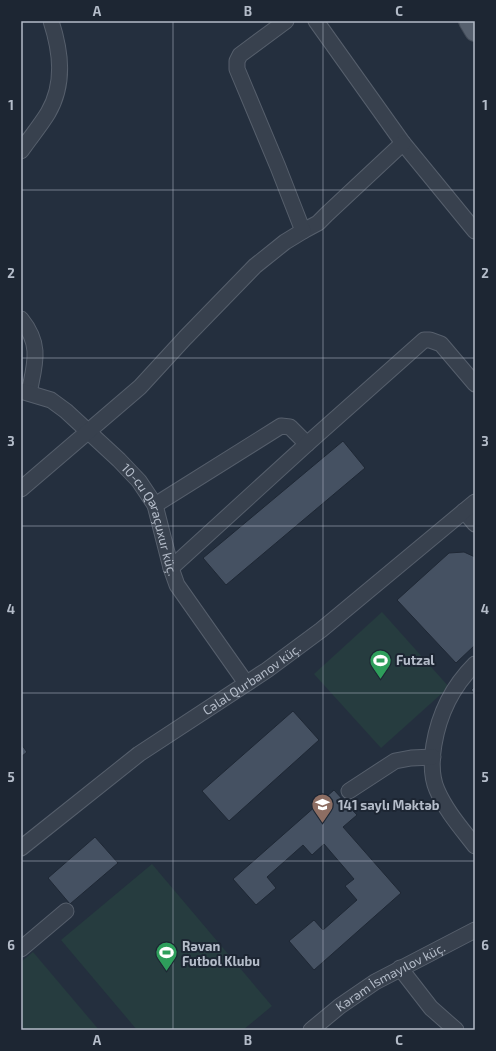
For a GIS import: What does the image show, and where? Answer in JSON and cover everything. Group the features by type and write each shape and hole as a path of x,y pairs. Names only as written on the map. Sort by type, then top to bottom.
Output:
{"main road":[{"path":"468,21 475,31"}],"street":[{"path":"21,151 47,115 53,104 60,78 60,56 51,21"},
{"path":"286,21 240,55 236,61 236,69 278,167 303,231"},
{"path":"316,21 403,143 475,231"},
{"path":"21,489 140,387 255,266 285,242 318,223 403,143"},
{"path":"21,319 29,329 34,339 36,356 25,392"},
{"path":"171,568 424,340 430,340 441,344 475,384"},
{"name":"10-cu Qaraçuxur küç.","path":"25,392 51,400 66,411 139,481 155,505 176,584 246,683"},
{"path":"155,505 281,426 290,427 307,444"},
{"path":"469,507 475,524"},
{"name":"Cəlal Qurbanov küç.","path":"21,848 139,754 267,670 321,630 469,507"},
{"path":"475,664 464,676 448,702 435,739 432,758 433,774 437,790 456,821 475,846"},
{"path":"349,791 395,762 411,758 432,758"},
{"path":"21,949 66,911"},
{"name":"Kərəm İsmayılov küç.","path":"311,1030 340,1006 375,982 475,930"},
{"path":"400,968 431,1008 456,1030"}],"green space":[{"name":"Futzal","path":"382,612 449,687 381,748 314,674"},
{"name":"Rəvan Futbol Klubu","path":"152,864 272,1006 243,1030 137,1030 61,940"},
{"path":"33,952 99,1030 21,1030 21,962"}],"building":[{"path":"343,441 365,468 226,585 203,558"},
{"path":"464,552 475,557 475,645 456,663 397,600 449,553"},
{"path":"475,686 475,695 471,690"},
{"path":"293,711 319,740 229,821 202,791"},
{"path":"21,744 27,752 21,757"},
{"path":"334,790 357,815 343,827 401,893 314,970 289,941 314,920 323,930 357,900 345,886 354,879 324,844 312,855 303,845 267,877 276,888 256,905 233,879"},
{"path":"95,837 118,863 70,904 48,878"}],"place":[{"name":"Futzal","path":"381,680"},
{"name":"141 saylı Məktəb","path":"323,824"},
{"name":"Rəvan Futbol Klubu","path":"166,972"}]}
